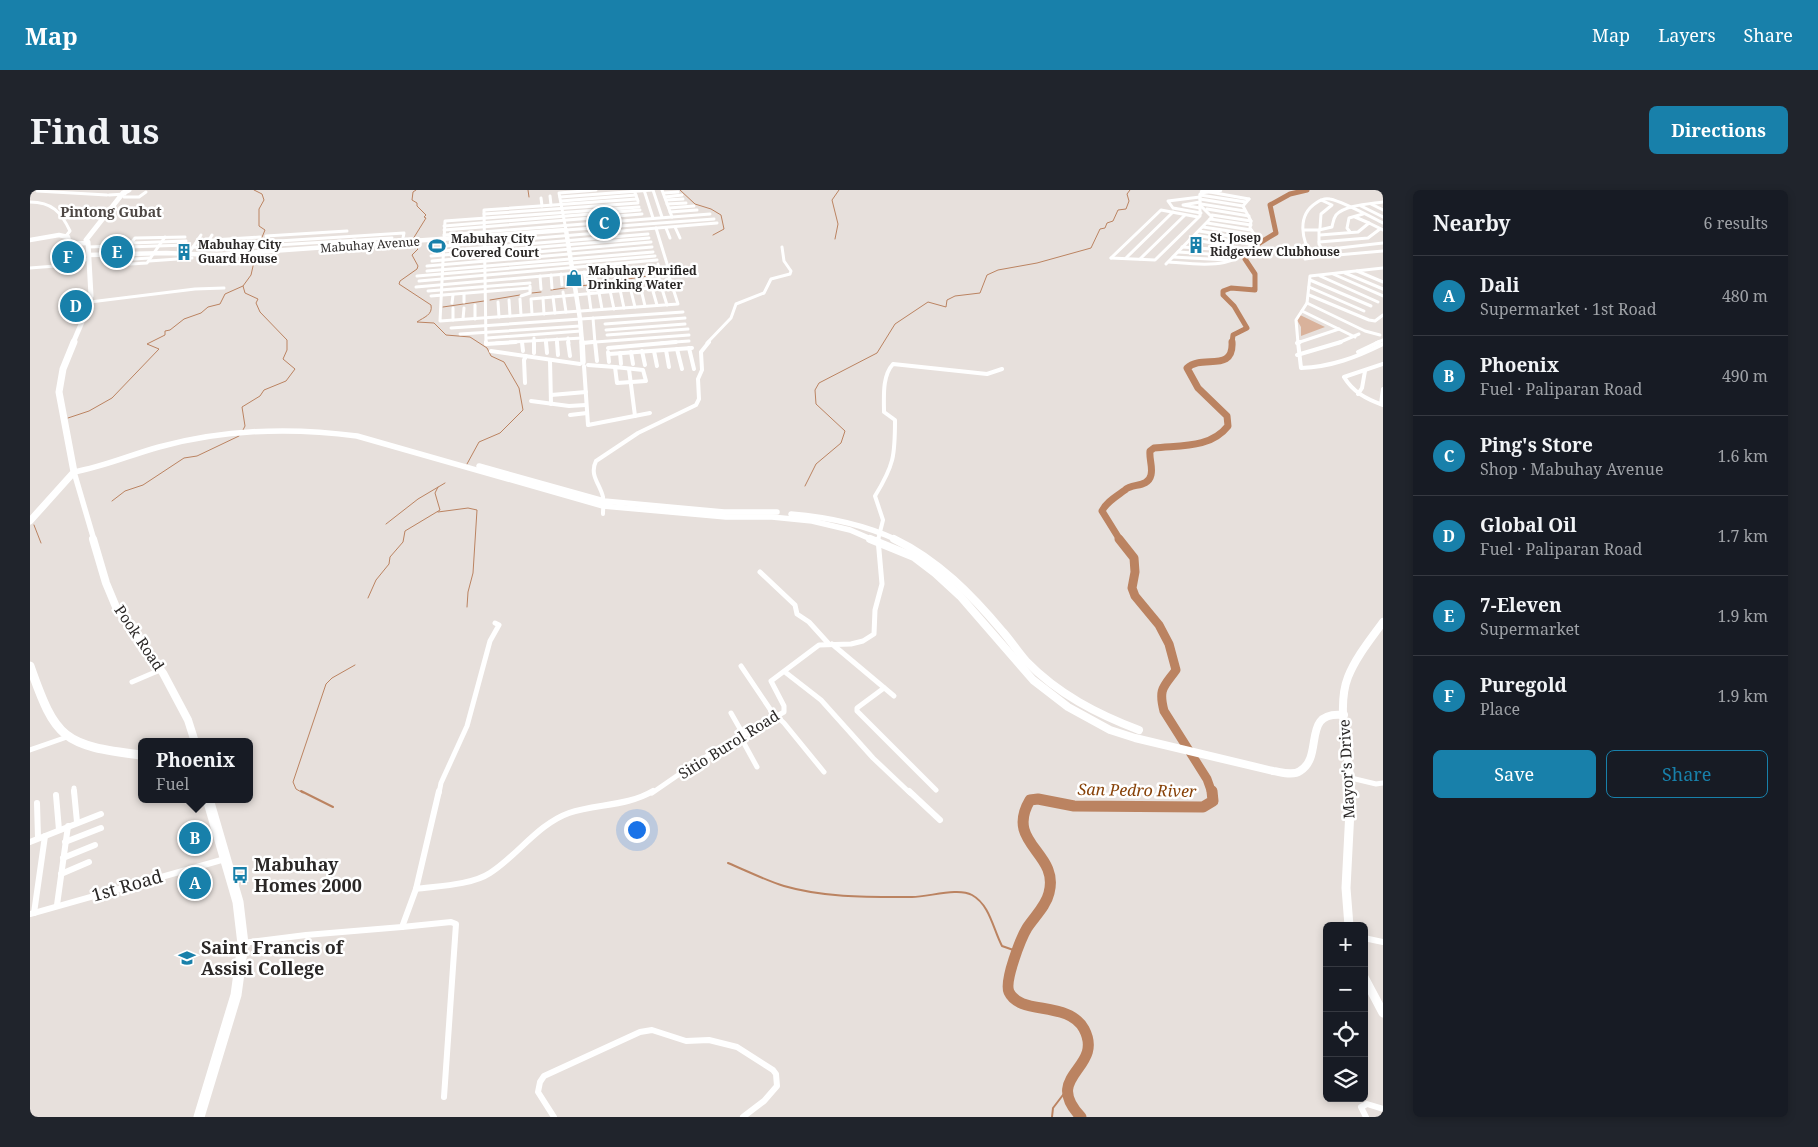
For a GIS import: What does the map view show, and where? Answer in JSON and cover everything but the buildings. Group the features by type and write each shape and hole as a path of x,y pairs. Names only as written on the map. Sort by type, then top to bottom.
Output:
{"main road":[{"path":"30,521 74,472 63,421 59,386 90,302 88,244 126,192 134,190"},
{"path":"30,666 52,719 68,737 95,748 138,755"},
{"path":"198,1117 236,995 243,944 240,914 211,803"}],"street":[{"path":"85,194 91,190"},
{"path":"605,222 600,202 589,190 559,193 579,311 588,424 650,413"},
{"path":"644,190 653,190 662,217"},
{"path":"444,228 600,202 637,199 644,190"},
{"path":"644,190 653,218"},
{"path":"1220,190 1201,200 1173,208 1168,202 1201,200 1249,199 1242,206"},
{"path":"36,191 98,195 126,192 139,197 146,192"},
{"path":"666,201 678,192"},
{"path":"550,196 551,205"},
{"path":"666,201 682,197"},
{"path":"541,198 542,206"},
{"path":"1313,258 1304,243 1306,210 1321,200 1329,198 1383,223"},
{"path":"637,199 600,202 484,221 465,218 445,221 440,321 678,304 669,276"},
{"path":"524,215 533,206 551,205 562,209 600,202 637,199"},
{"path":"637,199 658,266"},
{"path":"532,200 533,206"},
{"path":"1201,200 1211,217 1251,228"},
{"path":"1201,200 1245,210"},
{"path":"1198,217 1161,210 1111,258 1156,260 1198,217 1201,200"},
{"path":"1211,217 1168,263 1215,265 1240,256 1254,240 1255,235 1251,228 1249,216 1242,206 1201,200 1183,205 1201,200 1246,202"},
{"path":"1321,200 1344,211"},
{"path":"666,201 672,216"},
{"path":"666,201 686,203"},
{"path":"666,201 694,206"},
{"path":"666,201 697,210"},
{"path":"30,202 45,202 65,216 70,231 67,235 70,244 117,246"},
{"path":"432,296 497,291 520,294 530,293 523,202"},
{"path":"562,209 600,202 642,214"},
{"path":"1304,230 1332,227 1335,216 1344,211 1382,203"},
{"path":"1371,204 1383,210"},
{"path":"1326,256 1319,242 1320,229 1318,221 1320,214 1332,205"},
{"path":"524,215 514,206 484,210 486,344 568,338 581,334"},
{"path":"1361,206 1383,217"},
{"path":"1206,209 1249,216"},
{"path":"1126,258 1173,212"},
{"path":"474,214 475,219"},
{"path":"419,281 528,272 569,249 605,222 710,214"},
{"path":"1140,259 1185,214"},
{"path":"1350,232 1347,228 1349,220 1362,214"},
{"path":"1211,217 1251,221"},
{"path":"1354,217 1382,229"},
{"name":"Mabuhay Avenue","path":"88,257 110,254 155,257 166,253 191,252 239,254 258,249 293,250 343,244 391,241 402,243 421,242 525,234 569,249 606,227 714,218"},
{"path":"1207,223 1251,228"},
{"path":"427,271 528,264 607,232 717,224"},
{"path":"1320,235 1359,231 1369,224"},
{"path":"685,226 687,233"},
{"path":"606,227 618,278"},
{"path":"675,227 680,238"},
{"path":"1203,227 1255,235"},
{"path":"378,234 380,228"},
{"path":"390,228 391,241"},
{"path":"584,272 658,266 659,268 668,267 656,228"},
{"path":"666,228 670,238"},
{"path":"1319,242 1368,238 1382,229"},
{"path":"117,259 114,265 149,261 155,257 223,249 258,249 295,244 343,244 347,230 266,236"},
{"path":"367,235 368,231"},
{"path":"1199,231 1254,240"},
{"path":"209,240 222,244 297,240 356,234 404,233 402,243"},
{"path":"220,240 223,234"},
{"path":"293,250 299,234"},
{"path":"569,249 609,239 648,234"},
{"path":"30,239 67,235"},
{"path":"191,252 201,235"},
{"path":"209,240 212,235"},
{"path":"1195,235 1251,244"},
{"path":"110,254 124,237"},
{"path":"149,261 155,257 158,246 165,237"},
{"path":"165,237 185,242 158,246 128,247 135,238 165,237"},
{"path":"196,241 220,240 232,237 260,237"},
{"path":"239,254 244,243 244,237"},
{"path":"609,239 650,240"},
{"path":"432,261 485,254 610,246 650,240"},
{"path":"1190,240 1244,250"},
{"path":"132,243 185,242"},
{"path":"1322,250 1383,243"},
{"path":"1217,244 1217,249"},
{"path":"431,256 485,247 527,251 611,250 652,247"},
{"path":"603,514 603,504 593,474 593,465 596,461 638,434 696,405 699,399 698,379 702,370 701,352 704,346 713,339 731,318 736,304 764,294 771,279 790,274 791,271 784,261 782,247"},
{"path":"1182,247 1244,250"},
{"path":"569,249 613,257 655,256"},
{"path":"569,249 615,264 657,260"},
{"path":"569,249 584,272 586,283"},
{"path":"562,284 561,274 569,249"},
{"path":"417,276 443,270 485,266 527,251"},
{"path":"1305,258 1383,251"},
{"path":"613,257 653,252"},
{"path":"1178,252 1240,256"},
{"path":"443,253 485,254"},
{"path":"30,268 68,265 88,257"},
{"path":"1173,257 1230,260"},
{"path":"427,266 443,270"},
{"path":"647,267 648,272"},
{"path":"627,268 628,276"},
{"path":"637,268 638,273"},
{"path":"1383,268 1310,276 1307,303 1296,320 1300,330 1297,355 1301,368 1328,365 1355,357 1375,346 1383,344"},
{"path":"605,270 606,279"},
{"path":"594,271 596,280"},
{"path":"1357,271 1383,282"},
{"path":"1344,273 1383,289"},
{"path":"416,287 561,274"},
{"path":"1332,274 1383,297 1357,316"},
{"path":"551,275 552,288"},
{"path":"1317,275 1378,302"},
{"path":"540,276 541,289"},
{"path":"658,276 667,305"},
{"path":"1310,280 1371,306"},
{"path":"639,282 645,306"},
{"path":"650,282 657,306"},
{"path":"428,291 530,283"},
{"path":"629,283 635,307"},
{"path":"619,285 624,308"},
{"path":"609,286 614,308"},
{"path":"532,314 531,299 564,294 576,295 672,286"},
{"path":"598,287 602,309"},
{"path":"1309,287 1364,311"},
{"path":"90,302 196,289 224,288"},
{"path":"520,294 530,288"},
{"path":"588,288 591,310"},
{"path":"474,293 475,299"},
{"path":"452,303 453,294"},
{"path":"464,294 464,302"},
{"path":"520,294 521,315"},
{"path":"564,294 566,312"},
{"path":"1308,295 1373,321 1383,315"},
{"path":"554,297 556,313"},
{"path":"543,298 544,314"},
{"path":"509,300 510,316"},
{"path":"498,302 499,317"},
{"path":"1307,303 1365,331 1382,337 1375,346"},
{"path":"475,306 475,318"},
{"path":"453,308 453,320"},
{"path":"463,319 464,308"},
{"path":"1302,311 1355,336"},
{"path":"451,328 683,312"},
{"path":"650,314 657,366"},
{"path":"604,317 609,362"},
{"path":"593,318 597,361"},
{"path":"605,324 684,318"},
{"path":"533,323 534,353"},
{"path":"606,330 686,324"},
{"path":"460,334 533,329 581,334 595,342 689,335"},
{"path":"1297,343 1339,329"},
{"path":"606,335 688,330"},
{"path":"486,338 534,334 581,334"},
{"path":"1297,355 1316,351 1359,334"},
{"path":"568,338 570,356"},
{"path":"557,339 558,355"},
{"path":"546,340 546,353"},
{"path":"608,348 689,341"},
{"path":"522,342 523,351"},
{"path":"511,343 511,349"},
{"path":"1375,346 1383,349"},
{"path":"609,354 690,348 694,369"},
{"path":"678,349 682,369"},
{"path":"666,350 669,367"},
{"path":"491,351 550,360 643,370 646,381 617,383 615,367"},
{"path":"642,351 645,365"},
{"path":"631,352 633,364"},
{"path":"620,353 621,364"},
{"path":"525,383 524,360 526,356"},
{"path":"550,360 551,404"},
{"path":"1383,364 1344,377 1358,394 1382,405 1383,389"},
{"path":"830,643 842,646 855,644 874,634 875,610 882,584 880,537 883,520 876,496 888,476 895,453 895,420 884,412 884,395 890,366 941,368 983,374 1002,369"},
{"path":"629,369 635,416"},
{"path":"1358,394 1362,388 1364,371"},
{"path":"551,395 586,392"},
{"path":"530,401 569,406 586,405"},
{"path":"570,414 587,413"},
{"path":"74,472 87,470 156,446 217,433 254,427 318,430 357,436 603,504 661,513 726,517 772,517 812,521 880,537 939,572 964,595 1033,680 1051,696 1110,730 1137,734 1273,771 1298,772 1306,766 1322,717 1330,713 1344,715"},
{"name":"Pook Road","path":"74,472 106,582 116,607 160,670 188,720 195,738"},
{"path":"760,572 794,606 797,614 809,622 830,643 894,696"},
{"name":"Mayor's Drive","path":"1349,922 1346,888 1350,830 1350,778 1344,715 1347,679 1351,669 1383,622"},
{"path":"402,927 416,889 441,783 467,726 490,642 499,625 495,623"},
{"name":"Sitio Burol Road","path":"416,889 461,883 489,874 553,821 568,813 616,804 651,793 741,735 784,712 784,706 771,681 819,646 830,643"},
{"path":"741,666 772,712 778,716 824,772"},
{"path":"132,682 160,670"},
{"path":"785,672 821,700 874,758 940,820"},
{"path":"884,688 857,708 857,711 936,790"},
{"path":"731,713 758,767"},
{"path":"30,750 68,737"},
{"path":"1350,778 1376,784 1383,783"},
{"path":"74,788 77,822"},
{"path":"56,795 58,830"},
{"path":"32,914 42,837 37,802"},
{"path":"30,842 101,814"},
{"path":"57,906 68,826"},
{"path":"66,842 101,828"},
{"path":"64,858 95,845"},
{"name":"1st Road","path":"32,914 225,859"},
{"path":"61,874 89,862"},
{"path":"243,944 306,935 451,922 456,924 444,1097"},
{"path":"1368,939 1383,942"},
{"path":"1368,985 1383,1013"},
{"path":"554,1117 538,1093 539,1082 544,1076 640,1032 652,1030 686,1041 709,1040 737,1047 772,1070 776,1074 777,1086 764,1100 743,1117"},
{"path":"1366,1117 1361,1107 1367,1104 1383,1109"}],"shaded area":[{"path":"1300,315 1325,327 1301,336 1301,327 1297,320"}],"waterway":[{"path":"254,190 262,194 264,200 259,209 259,226 265,230 258,247"},
{"path":"413,239 426,218 424,217 426,215 417,206 417,203 412,200 413,192 416,190"},
{"path":"528,190 529,197"},
{"path":"680,190 695,204 711,209 721,215 724,229 713,235"},
{"path":"835,239 838,224 832,200 839,190"},
{"path":"805,486 816,464 841,443 845,431 816,404 815,390 819,383 877,353 895,324 928,302 946,307 947,300 955,296 980,293 987,275 998,270 1037,263 1091,248 1100,229 1105,228 1107,223 1113,221 1118,210 1126,209 1129,201 1127,194 1130,190"},
{"name":"San Pedro River","path":"1232,343 1233,335 1247,328 1234,306 1223,295 1223,291 1231,288 1255,290 1255,274 1245,259 1258,244 1276,233 1270,205 1290,194 1307,190"},
{"path":"413,243 418,249 412,255 418,266 417,269 400,281 399,284 431,305 431,311 417,322 434,323 446,335 470,337 487,348 491,356 504,362 519,388 523,410 500,433 479,442 467,464"},
{"path":"243,286 251,275 256,253"},
{"path":"581,286 668,273"},
{"path":"68,418 89,411 112,398 159,349 147,344 165,335 165,331 170,330 184,319 201,313 208,307 220,304 225,294 243,286"},
{"path":"243,286 245,293 258,299 256,303 260,312 287,340 287,350 283,359 295,369 286,381 264,390 260,396 242,407 245,426 243,430"},
{"path":"551,290 572,287"},
{"path":"532,293 541,292"},
{"path":"490,300 520,295"},
{"path":"443,307 484,301"},
{"name":"San Pedro River","path":"1120,540 1102,511 1109,502 1128,488 1147,482 1151,475 1150,451 1154,448 1184,446 1203,442 1212,439 1228,426 1227,416 1198,388 1187,368 1201,362 1223,360 1228,357 1232,342"},
{"path":"112,501 125,491 143,485 184,458 197,456 239,436"},
{"path":"438,487 445,483"},
{"path":"368,598 376,580 389,564 390,557 403,542 405,531 440,510 435,493 438,487"},
{"path":"386,524 418,499 438,487"},
{"path":"438,512 468,508 477,510 473,573 468,592 467,607"},
{"path":"34,525 41,543"},
{"name":"San Pedro River","path":"1119,539 1134,558 1135,572 1132,588 1135,596 1159,625 1169,644 1176,670 1163,688 1162,703 1164,711 1207,779 1212,793"},
{"path":"303,793 296,789 293,782 326,684 332,678 355,665"},
{"path":"301,791 333,807"},
{"name":"San Pedro River","path":"1081,1117 1071,1103 1068,1091 1070,1081 1087,1054 1088,1043 1084,1029 1077,1020 1067,1014 1023,1004 1015,999 1009,992 1008,987 1017,950 1027,928 1040,911 1049,893 1050,879 1047,867 1027,838 1024,827 1024,815 1030,800 1038,799 1074,806 1203,807 1213,801 1212,791"},
{"path":"728,863 777,884 815,893 896,897 919,897 951,892 966,893 978,899 983,905 1002,946 1019,952"},
{"path":"1052,1117 1053,1108 1066,1091"}],"place":[{"name":"Ping's Store","path":"604,223"},
{"name":"St. Josep Ridgeview Clubhouse","path":"1196,245"},
{"name":"Mabuhay City Covered Court","path":"437,246"},
{"name":"7-Eleven","path":"117,252"},
{"name":"Mabuhay City Guard House","path":"184,252"},
{"name":"Puregold","path":"68,257"},
{"name":"Mabuhay Purified Drinking Water","path":"574,278"},
{"name":"Global Oil","path":"76,306"},
{"name":"Phoenix","path":"195,838"},
{"name":"Mabuhay Homes 2000","path":"240,875"},
{"name":"Dali","path":"195,883"},
{"name":"Saint Francis of Assisi College","path":"187,958"}],"district":[{"name":"Pintong Gubat","path":"111,212"}]}
